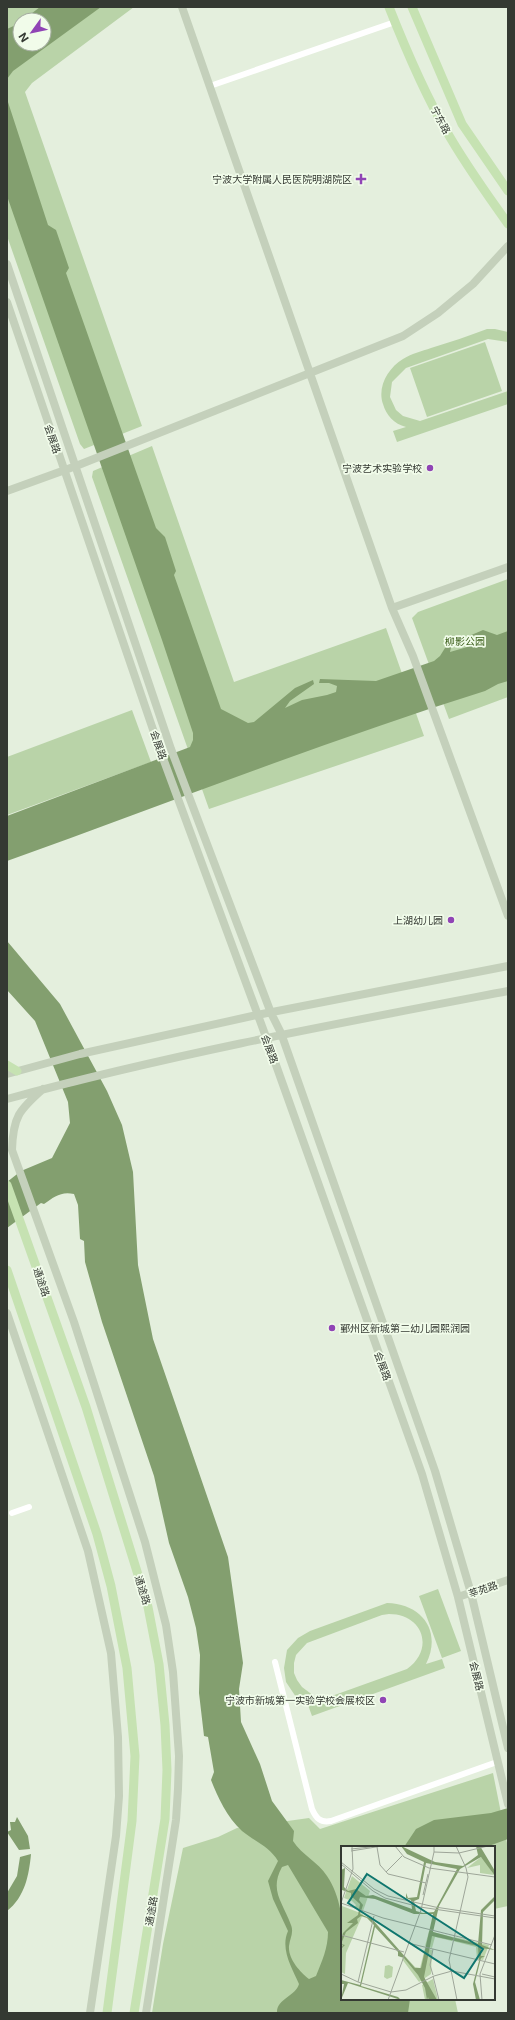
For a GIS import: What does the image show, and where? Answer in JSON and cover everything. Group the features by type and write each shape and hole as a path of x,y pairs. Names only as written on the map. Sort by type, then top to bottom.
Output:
{"main road":[{"name":"宁东路","path":"389,7 421,82 446,132 477,181 508,224"},
{"name":"宁东路","path":"412,7 462,124 508,191"},
{"path":"7,1065 17,1071"},
{"name":"通途路","path":"7,1185 86,1407 148,1607 159,1664 165,1725 167,1770 165,1819 134,2013"},
{"path":"7,1270 97,1534 111,1586 128,1668 134,1756 132,1821 107,2013"}],"street":[{"path":"182,7 392,608 413,656 508,916"},
{"path":"210,86 395,22"},
{"path":"7,491 76,466 311,374 408,332 438,313 473,284 508,246"},
{"name":"会展路","path":"7,264 171,748 271,1013 281,1034 435,1471 471,1593 508,1748"},
{"name":"会展路","path":"7,302 160,750 266,1037 422,1474 458,1597 507,1800"},
{"path":"392,608 508,567"},
{"path":"7,1074 80,1054 257,1015 508,966"},
{"path":"7,1100 90,1076 266,1037 508,991"},
{"path":"43,1090 20,1110 12,1129 12,1150 74,1322 145,1542 166,1625 173,1672 179,1756 176,1820 146,2013"},
{"path":"7,1313 88,1552 111,1653 118,1730 119,1796 116,1836 90,2013"},
{"path":"12,1513 29,1507"},
{"name":"莘苑路","path":"458,1597 508,1580"},
{"path":"275,1662 312,1809 316,1817 324,1822 331,1822 497,1762"}],"green space":[{"path":"7,7 134,7 32,83 25,92 142,426 84,449 80,444 7,236"},
{"path":"487,329 508,332 508,342 488,339 406,368 392,382 390,397 396,410 403,416 420,421 508,391 508,404 397,442 393,431 406,427 398,424 391,418 386,412 383,404 381,391 388,373 403,359 420,351"},
{"path":"485,342 502,391 427,417 410,368"},
{"path":"152,446 234,682 386,628 424,736 209,809 92,477 93,471"},
{"name":"柳影公园","path":"508,579 508,697 449,719 412,618 418,612"},
{"path":"132,710 151,762 7,815 7,757"},
{"path":"438,1589 461,1651 442,1658 419,1596"},
{"path":"387,1603 411,1608 426,1622 430,1631 432,1641 426,1664 442,1659 445,1668 312,1716 308,1705 296,1697 286,1682 284,1668 287,1650 298,1638 310,1631","holes":["389,1614 401,1616 410,1620 417,1626 423,1643 421,1652 416,1661 407,1669 329,1697 314,1696 302,1687 297,1680 294,1673 296,1655 307,1643 382,1615"]},
{"path":"493,1773 508,1848 508,1906 495,1909 495,1846 341,1846 341,2000 455,2000 458,2013 152,2013 163,1944 183,1848 218,1837 237,1828 309,1818 320,1829"}],"shaded area":[{"path":"40,7 101,7 52,43 52,12 33,12"},
{"path":"12,27 12,52 39,52 13,71 7,79 7,29"},
{"path":"7,99 48,225 56,230 69,268 66,273 156,528 165,537 176,571 174,575 221,709 248,723 254,722 295,688 313,680 314,684 290,701 285,708 302,700 336,692 337,686 329,683 319,683 320,679 376,681 434,661 440,656 450,640 461,638 452,643 450,652 474,645 485,638 483,635 469,636 483,630 497,635 508,631 508,681 498,684 485,691 304,752 7,861 7,816 190,747 193,740 193,733 7,196"},
{"path":"7,941 60,1004 107,1091 122,1125 133,1172 138,1265 153,1339 228,1557 243,1663 239,1689 241,1722 260,1764 272,1801 294,1831 293,1841 323,1871 334,1889 341,1914 341,2000 410,2000 408,2013 277,2013 280,2004 294,1992 299,1984 290,1965 286,1951 285,1945 288,1931 273,1899 268,1881 278,1861 271,1852 242,1831 232,1820 211,1780 214,1772 208,1737 204,1736 199,1693 200,1655 196,1628 188,1597 169,1543 154,1476 102,1322 85,1262 84,1241 80,1239 78,1205 74,1194 61,1194 44,1204 41,1203 7,1228 7,1182 21,1171 52,1158 70,1123 68,1102 35,1021 7,990","holes":["288,1865 328,1932 326,1949 316,1976 309,1979 295,1965 290,1956 289,1946 292,1928 277,1890 278,1875 282,1867"]},
{"path":"508,1808 508,1839 489,1846 405,1846 416,1829 434,1820 491,1813"},
{"path":"17,1817 28,1836 30,1849 19,1850 7,1832 11,1830 10,1822 15,1822"},
{"path":"31,1854 25,1885 18,1899 7,1911 7,1893 17,1876 20,1857"}],"place":[{"name":"宁波大学附属人民医院明湖院区","path":"361,179"},
{"name":"宁波艺术实验学校","path":"430,468"},
{"name":"上湖幼儿园","path":"451,920"},
{"name":"鄞州区新城第二幼儿园熙润园","path":"332,1328"},
{"name":"宁波市新城第一实验学校会展校区","path":"383,1700"}]}
